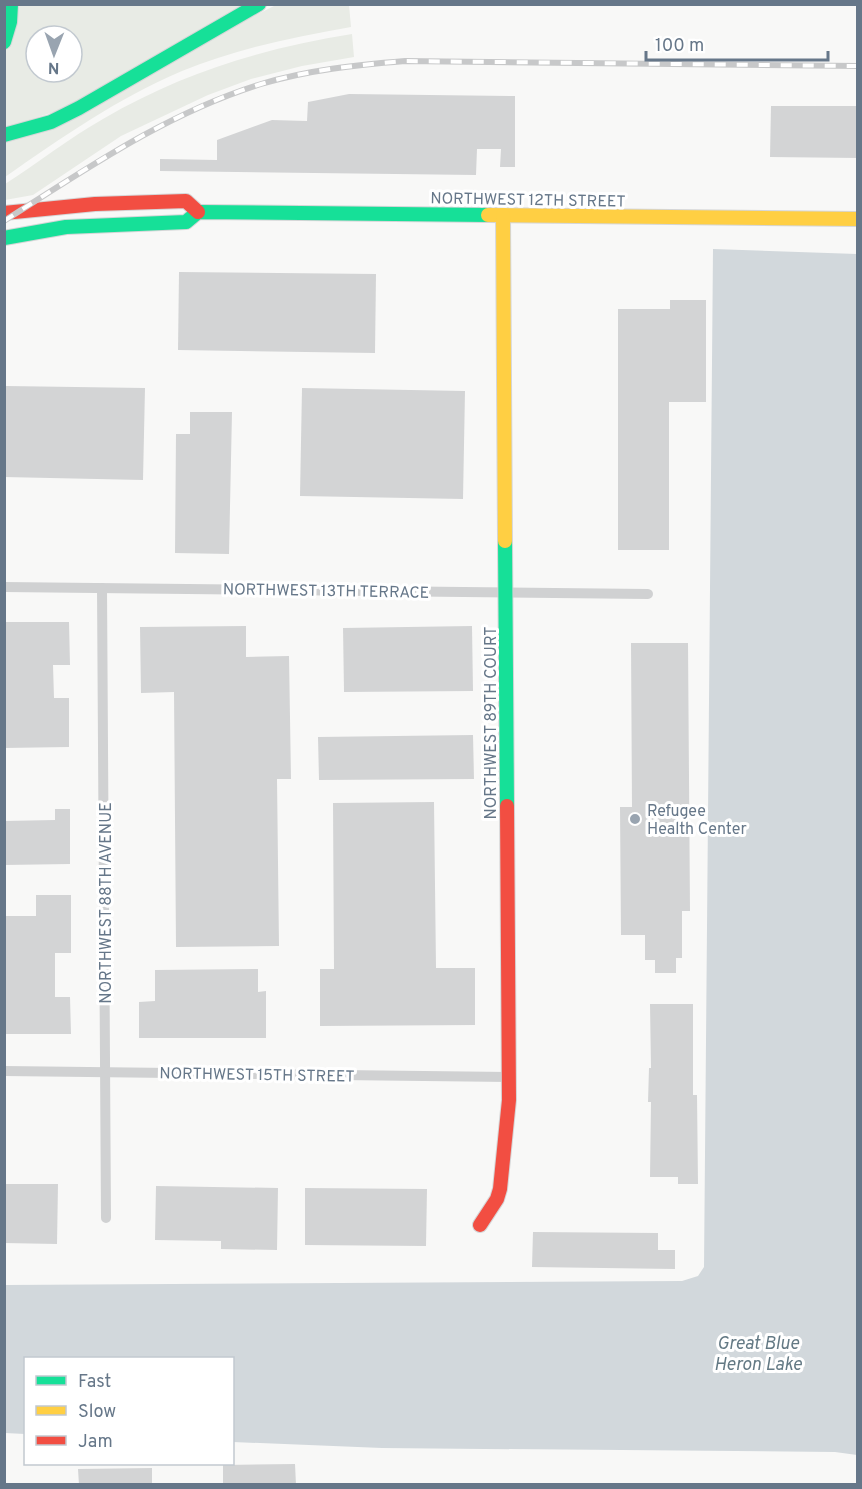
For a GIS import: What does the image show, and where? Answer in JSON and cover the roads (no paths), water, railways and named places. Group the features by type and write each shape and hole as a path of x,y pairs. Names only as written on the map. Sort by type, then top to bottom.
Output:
{"main road":[{"path":"4,42 10,22 10,4"},
{"path":"4,135 51,122 79,108 259,4"},
{"name":"NORTHWEST 12TH STREET","path":"4,213 67,205 142,201 186,201 198,212"},
{"name":"NORTHWEST 12TH STREET","path":"4,238 66,227 186,222 198,212 858,219"},
{"name":"NORTHWEST 89TH COURT","path":"480,1225 497,1199 500,1189 508,1125 503,216"}],"street":[{"name":"NORTHWEST 13TH TERRACE","path":"4,587 648,594"},
{"name":"NORTHWEST 88TH AVENUE","path":"102,588 106,1218"},
{"name":"NORTHWEST 15TH STREET","path":"4,1071 509,1077"}],"water":[{"name":"Great Blue Heron Lake","path":"713,249 857,254 857,1455 835,1452 382,1448 234,1442 234,1357 24,1357 24,1434 5,1433 5,1285 682,1281 698,1276 704,1267"}],"railway":[{"path":"4,221 128,144 193,110 261,84 314,72 405,61 858,66"}],"place":[{"name":"Refugee Health Center","path":"635,819"}]}
